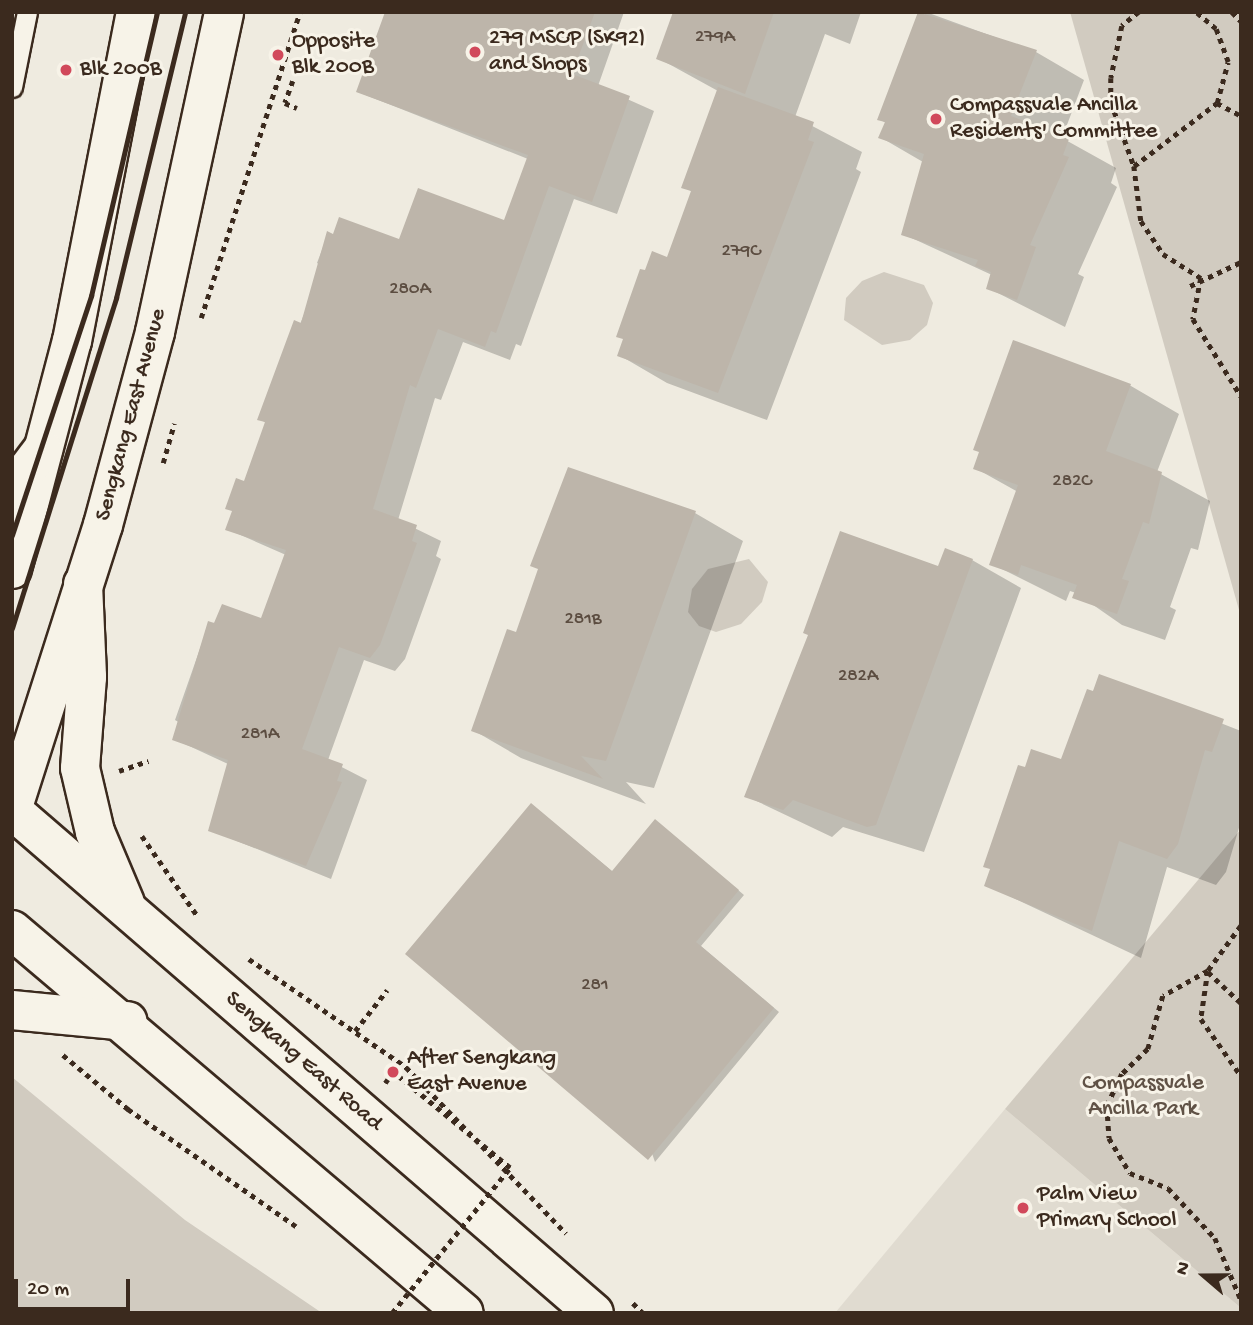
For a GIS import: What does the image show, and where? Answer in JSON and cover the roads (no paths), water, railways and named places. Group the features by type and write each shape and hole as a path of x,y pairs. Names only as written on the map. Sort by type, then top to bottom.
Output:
{"main road":[{"path":"12,569 72,341 136,12"},
{"name":"Sengkang East Avenue","path":"12,810 83,584 155,332 224,12"},
{"path":"12,490 43,449"},
{"path":"83,584 87,677 80,768 95,832 130,912"},
{"name":"Sengkang East Road","path":"12,810 130,912 609,1303"},
{"path":"12,930 127,1021 464,1313"},
{"path":"12,1010 127,1021"}],"lane":[{"path":"12,87 27,12"}],"railway":[{"path":"12,535 91,296 157,12"},
{"path":"12,628 116,298 185,12"}],"place":[{"name":"279 MSCP (SK92) and Shops","path":"475,52"},
{"name":"Opposite Blk 200B","path":"278,55"},
{"name":"Blk 200B","path":"66,70"},
{"name":"Compassvale Ancilla Residents' Committee","path":"936,119"},
{"name":"After Sengkang East Avenue","path":"393,1072"},
{"name":"Palm View Primary School","path":"1023,1208"}],"park label":[{"name":"Compassvale Ancilla Park","path":"1143,1097"}]}
